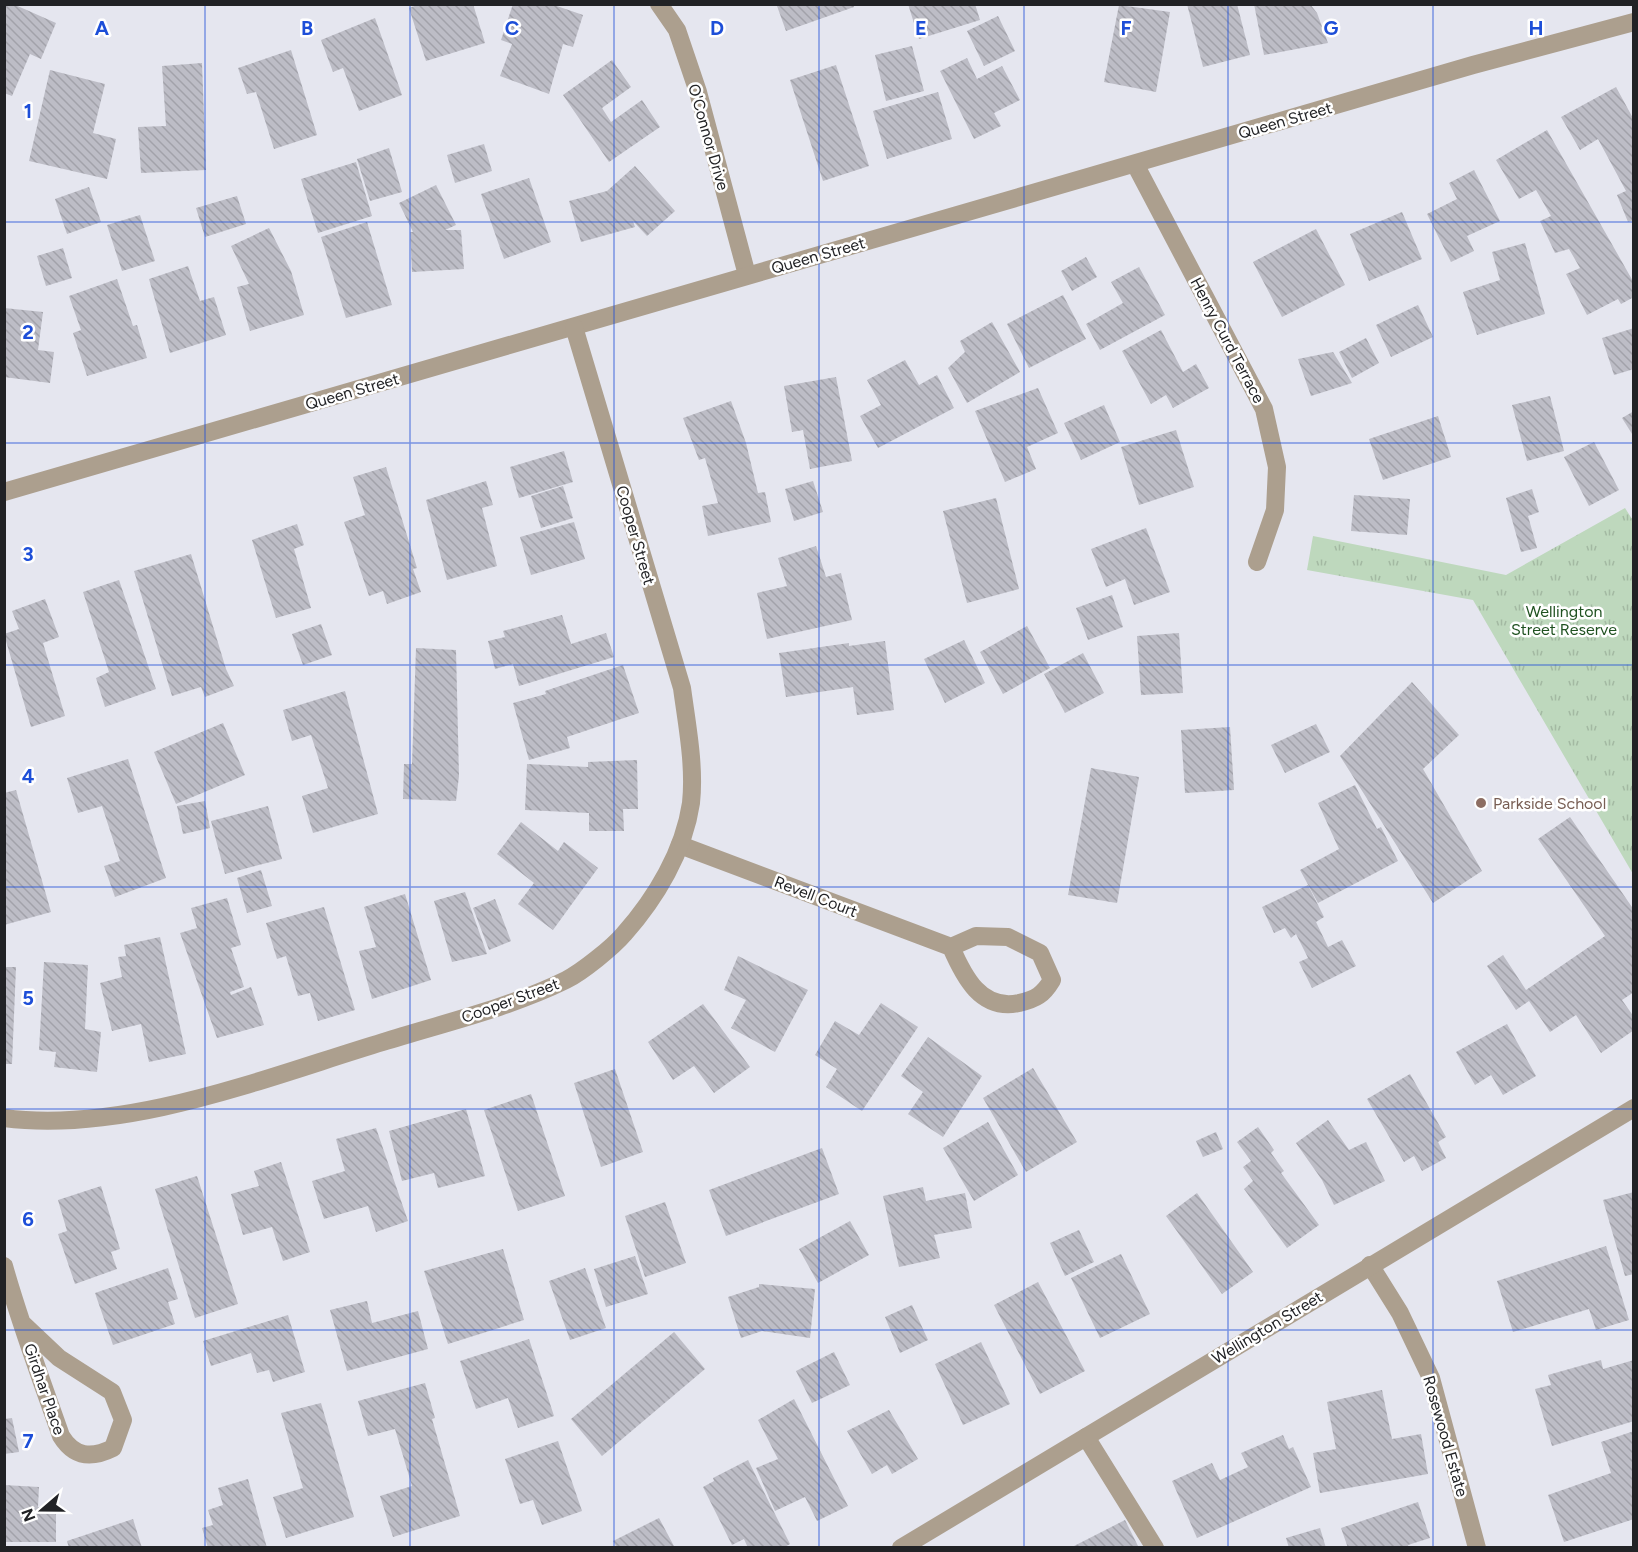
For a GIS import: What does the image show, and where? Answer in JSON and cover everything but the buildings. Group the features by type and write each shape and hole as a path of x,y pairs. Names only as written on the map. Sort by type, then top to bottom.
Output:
{"street":[{"name":"O'Connor Drive","path":"659,4 677,30 698,92 747,275"},
{"name":"Queen Street","path":"4,492 1473,65 1634,22"},
{"name":"Henry Curd Terrace","path":"1135,164 1264,409 1277,467 1275,510 1257,562"},
{"name":"Cooper Street","path":"4,1118 93,1118 185,1103 520,999 568,979 623,935 658,888 680,845 691,803 690,745 682,688 574,327"},
{"name":"Revell Court","path":"680,845 951,947"},
{"path":"976,936 1008,937 1040,953 1052,981 1045,992 1034,999 1004,1006 982,996 970,983 961,972 951,947 976,936"},
{"name":"Wellington Street","path":"901,1548 1634,1108"},
{"name":"Rosewood Estate","path":"1370,1265 1400,1312 1431,1378 1477,1548"},
{"name":"Girdhar Place","path":"4,1266 23,1324 61,1436 67,1447 78,1454 90,1455 100,1455 113,1449 123,1420 112,1392 59,1358 23,1324"},
{"path":"1086,1437 1155,1548"}],"green space":[{"name":"Wellington Street Reserve","path":"1625,508 1634,522 1633,874 1473,600 1307,570 1313,536 1506,575"}],"place":[{"name":"Parkside School","path":"1481,803"}]}
